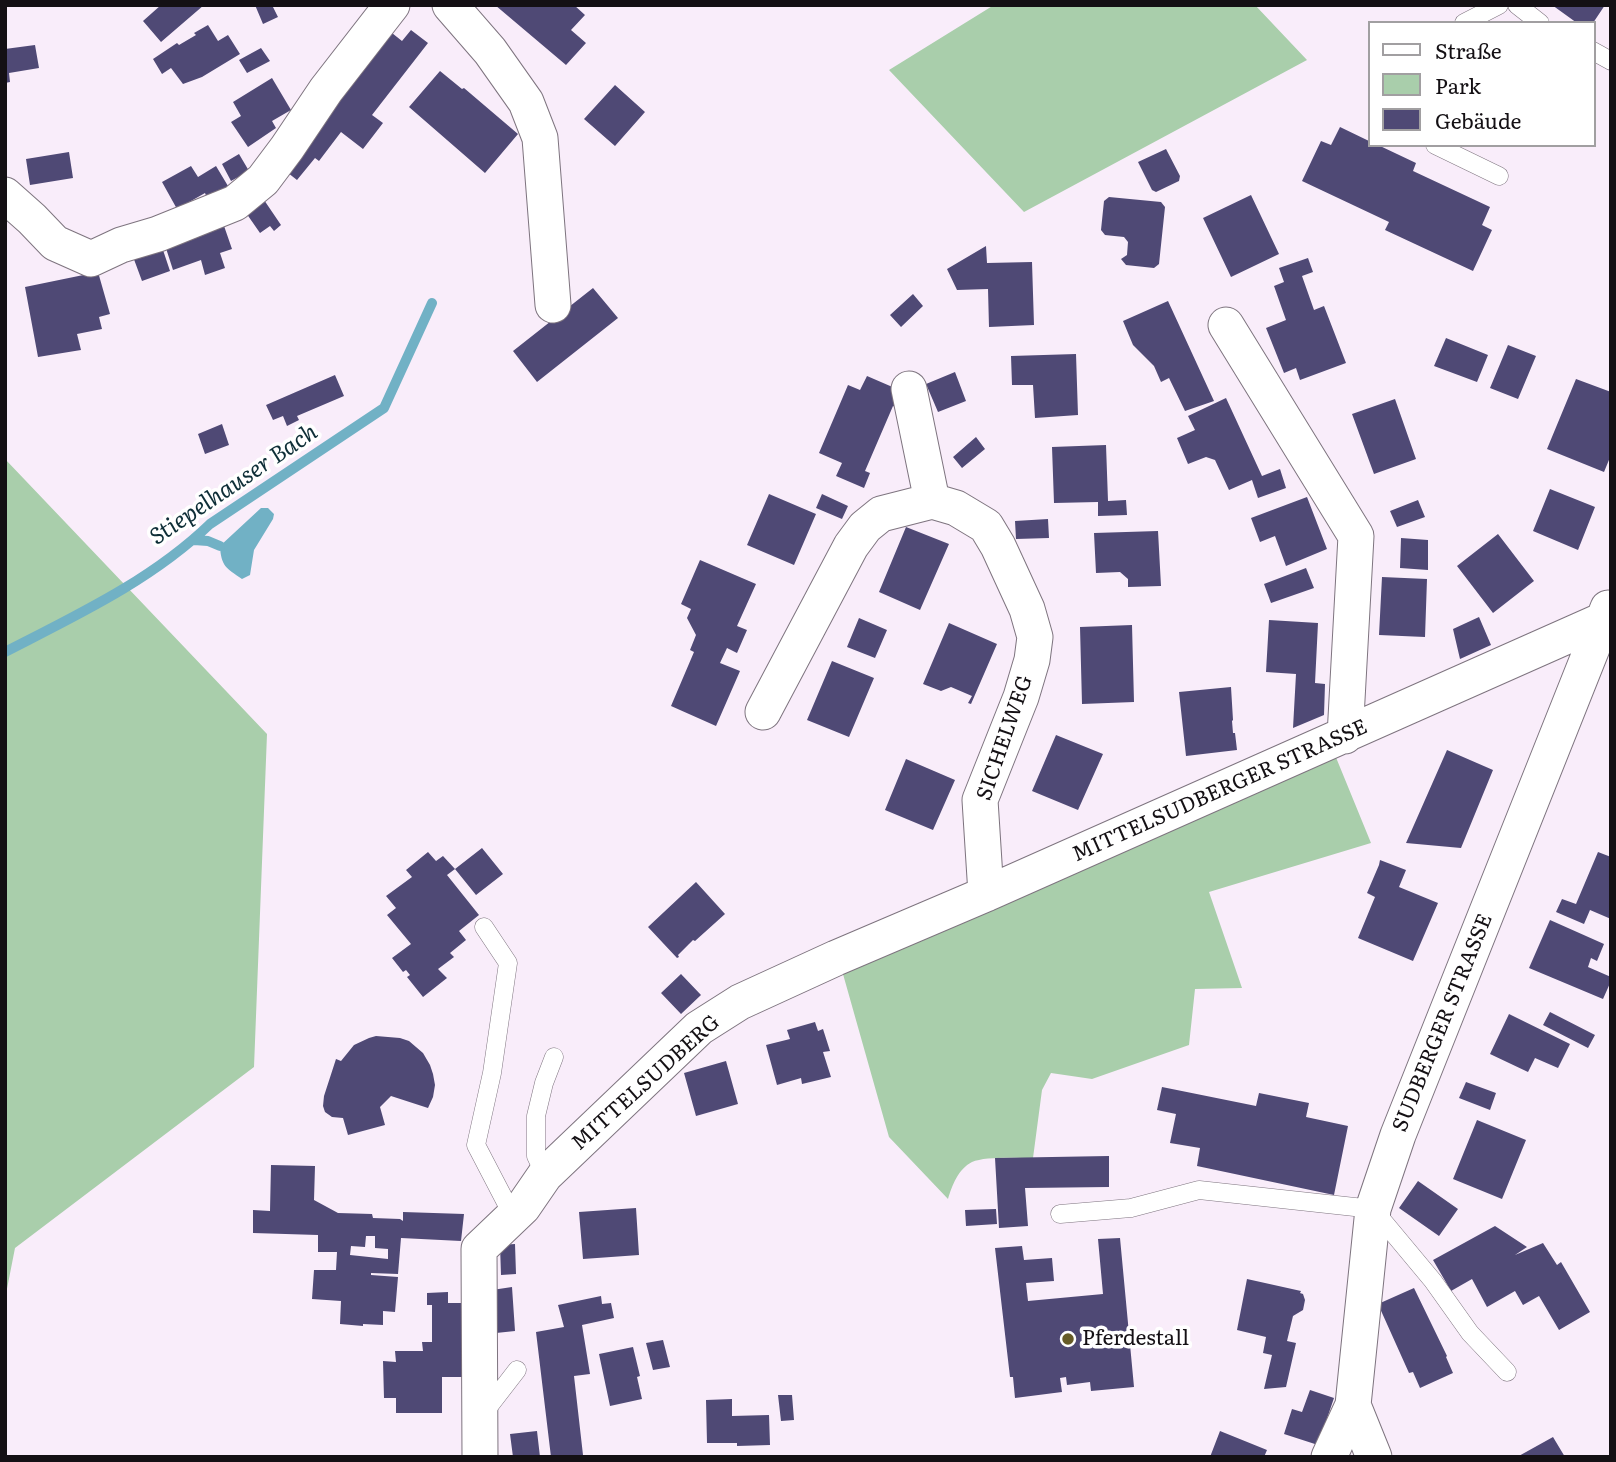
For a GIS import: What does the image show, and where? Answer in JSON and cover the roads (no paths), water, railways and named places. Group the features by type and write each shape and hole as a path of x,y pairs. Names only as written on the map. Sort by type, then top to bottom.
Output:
{"street":[{"path":"5,195 55,243 91,259 121,245 158,234 235,203 262,180 326,90 392,5"},
{"path":"450,5 490,51 526,102 540,138 553,304"},
{"path":"1226,325 1356,536 1345,736"},
{"path":"763,712 851,546 865,527 881,514 933,501 909,389"},
{"name":"SICHELWEG","path":"933,501 956,508 986,526 1023,601 1035,637 1032,660 1021,697 980,800 986,894"},
{"name":"MITTELSUDBERGER STRASSE","path":"836,958 1605,623"},
{"name":"SUDBERGER STRASSE","path":"1329,1457 1353,1405 1373,1209 1398,1135 1605,623"},
{"name":"MITTELSUDBERG","path":"480,1457 479,1250 523,1206 545,1175 699,1028 740,1002 836,958"},
{"path":"1353,1405 1374,1457"}],"lane":[{"path":"1468,21 1499,5"},
{"path":"1517,5 1537,21"},
{"path":"1595,52 1611,61"},
{"path":"1439,147 1499,176"},
{"path":"484,927 508,964 492,1073 476,1145 513,1216"},
{"path":"545,1175 536,1156 536,1115 554,1057"},
{"path":"1060,1214 1131,1208 1199,1190 1373,1209 1433,1281 1470,1333 1507,1371"},
{"path":"480,1417 517,1370"}],"water":[{"path":"261,508 268,508 274,514 273,519 254,550 250,575 242,579 225,566 220,546"}],"waterway":[{"name":"Stiepelhauser Bach","path":"5,652 139,579 210,524 384,408 432,303"},
{"path":"194,540 208,541 220,546"}],"place":[{"name":"Pferdestall","path":"1068,1339"}]}
